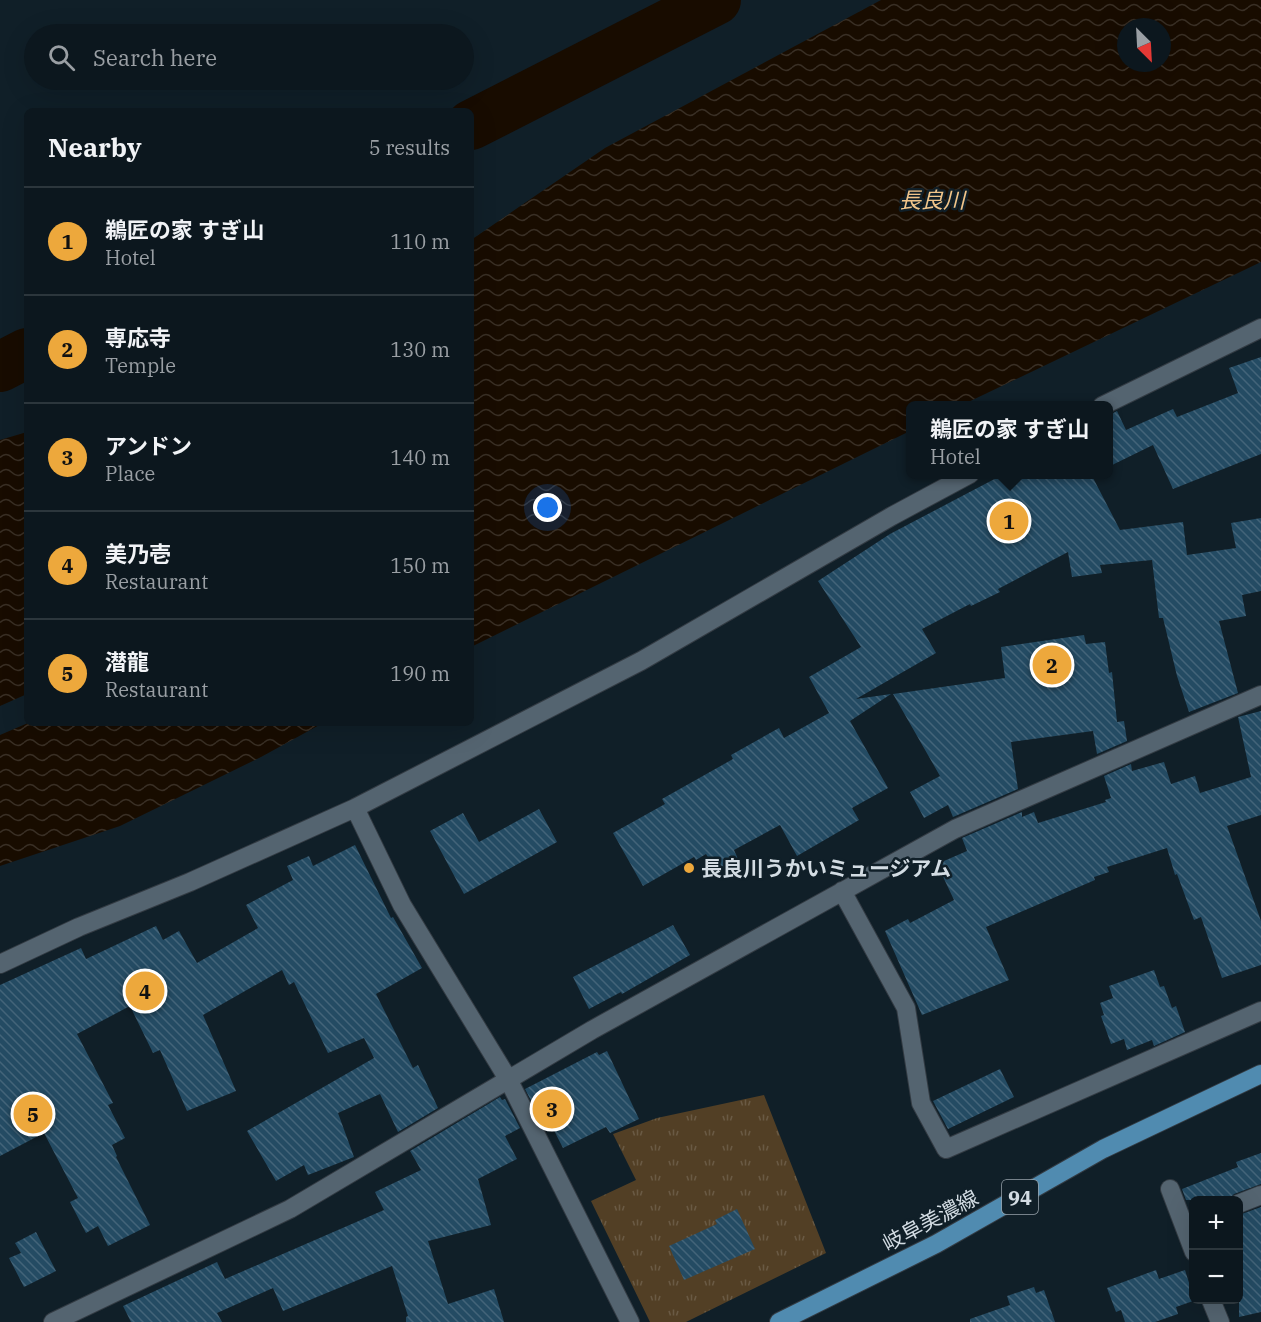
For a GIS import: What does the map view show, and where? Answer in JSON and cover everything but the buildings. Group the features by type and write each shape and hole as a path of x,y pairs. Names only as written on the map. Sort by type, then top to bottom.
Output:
{"main road":[{"name":"岐阜美濃線","path":"779,1322 936,1244 1103,1149 1261,1074"}],"street":[{"path":"1110,401 1261,328"},
{"path":"0,964 79,927 190,882 355,808 641,661 892,516 961,479"},
{"path":"53,1322 290,1209 592,1030 955,829 1261,695"},
{"path":"355,808 402,905 508,1079 630,1322"},
{"path":"843,891 906,1008 921,1102 946,1149 1261,1011"},
{"path":"1170,1189 1188,1222 1194,1250"},
{"path":"1243,1202 1261,1195"},
{"path":"1213,1304 1218,1322"}],"green space":[{"path":"764,1095 826,1253 686,1322 650,1322 591,1201 636,1180 613,1134 657,1118"}],"water":[{"name":"長良川","path":"881,0 1261,0 1261,262 970,401 906,401 906,433 474,646 474,238 605,148"},
{"path":"24,433 24,695 0,706 0,440"},
{"path":"24,725 318,726 261,757 120,826 0,866 0,735"}],"waterway":[{"name":"長良川","path":"474,123 716,0"},
{"name":"長良川","path":"0,367 24,355"}],"place":[{"name":"鵜匠の家 すぎ山","path":"1009,521"},
{"name":"専応寺","path":"1052,665"},
{"name":"長良川うかいミュージアム","path":"689,868"},
{"name":"美乃壱","path":"145,991"},
{"name":"アンドン","path":"552,1109"},
{"name":"潜龍","path":"33,1114"}]}
